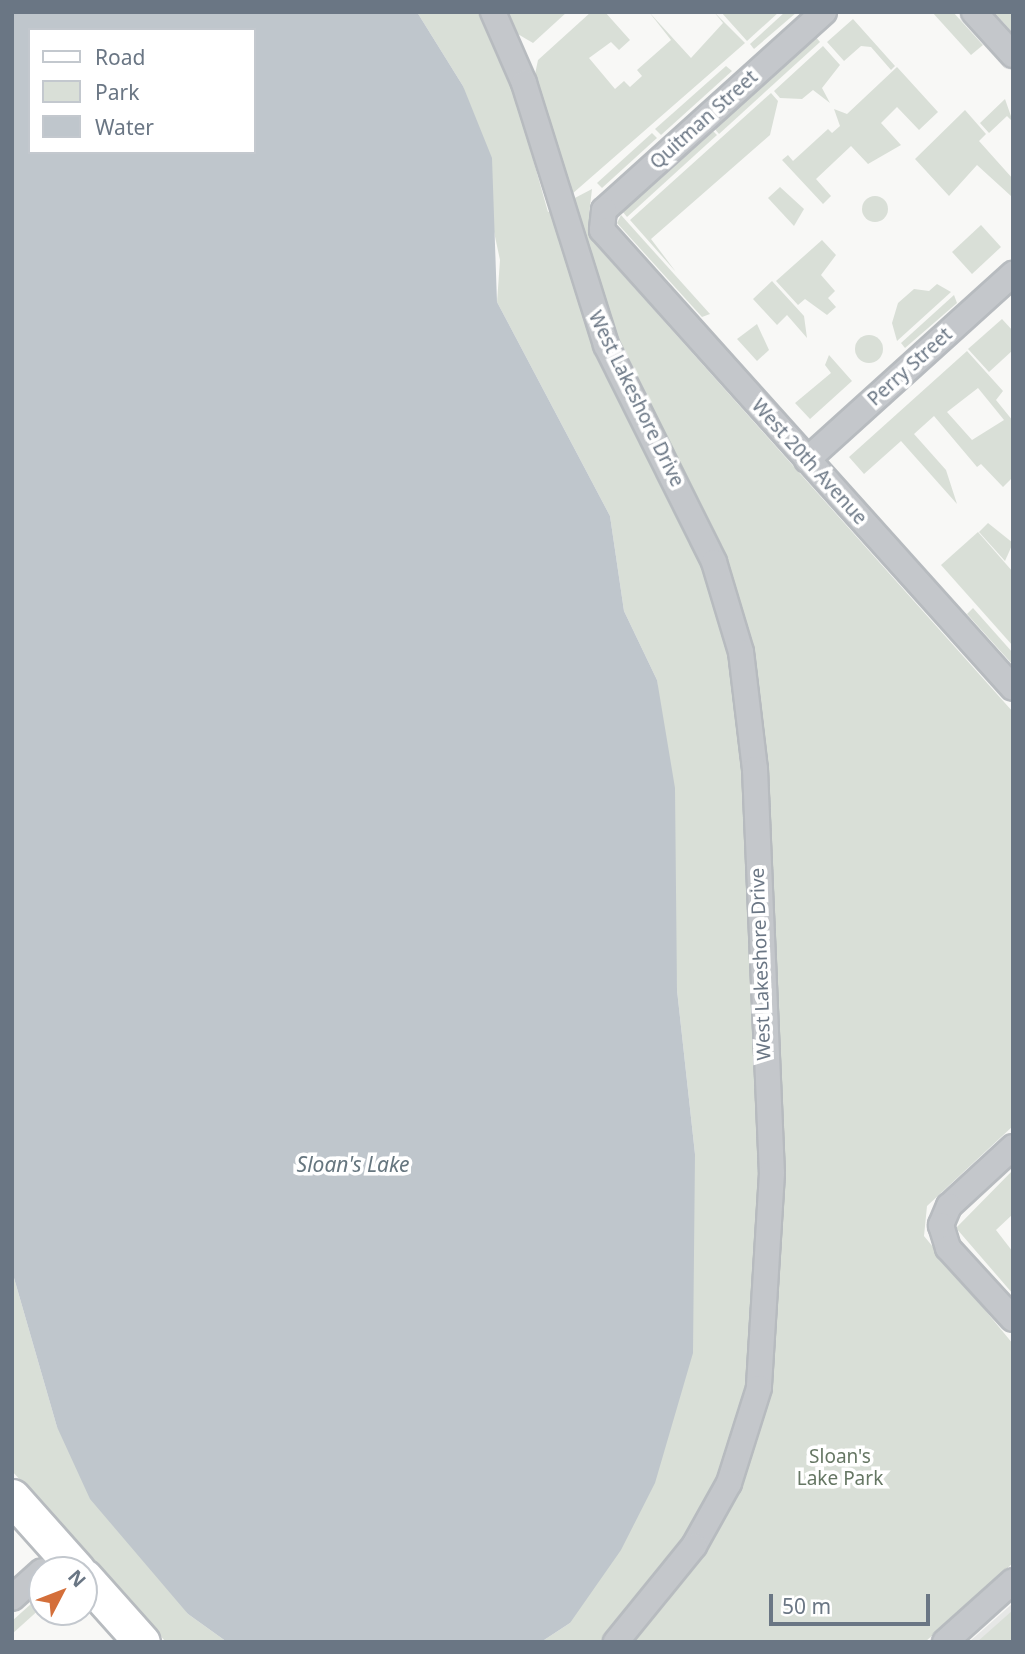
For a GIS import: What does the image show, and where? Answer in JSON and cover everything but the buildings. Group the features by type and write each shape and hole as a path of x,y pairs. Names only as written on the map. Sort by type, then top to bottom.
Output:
{"street":[{"name":"West Lakeshore Drive","path":"493,12 528,95 580,279 606,345 696,521 741,652 755,769 772,1173 766,1318 748,1436 694,1546 616,1642"},
{"name":"Quitman Street","path":"605,235 604,210 824,12"},
{"path":"974,12 1013,55"},
{"name":"West 20th Avenue","path":"605,235 1013,688"},
{"name":"Perry Street","path":"807,460 1013,274"},
{"path":"1013,1147 948,1206 941,1225 948,1248 1013,1319"},
{"path":"12,1497 54,1556"},
{"path":"945,1642 1013,1580"},
{"path":"12,1598 28,1588"},
{"path":"98,1601 142,1642"}],"shaded area":[{"path":"1013,1603 1013,1642 969,1642"}],"green space":[{"name":"Sloan's Lake Park","path":"417,12 481,12 510,78 548,212 592,189 589,215 596,245 1013,712 1013,1126 927,1206 924,1236 1013,1344 1013,1563 925,1642 541,1642 570,1623 695,1154 677,990 657,680 624,611 610,516 497,302 500,260 463,86"},
{"path":"505,12 567,12 533,43 516,33"},
{"path":"591,12 605,12 630,40 619,50 611,42 589,58 615,89 624,81 630,87 642,76 637,70 671,40 649,12 691,58 723,23 714,12 745,43 572,194 566,191 534,79 538,60"},
{"path":"721,12 779,12 747,41"},
{"path":"785,12 797,12 754,49 750,44"},
{"path":"932,12 953,12 983,45 971,55"},
{"path":"994,12 1013,12 1013,33"},
{"path":"853,19 895,66 891,70 871,47 861,46 844,61 827,42"},
{"path":"815,36 820,42 719,134 714,128"},
{"path":"823,46 840,65 822,88 830,103 813,90 802,99 780,98 774,91"},
{"path":"726,66 732,71 661,135 655,129"},
{"path":"897,67 938,112 919,130 897,107 881,123 901,145 868,164 851,146 816,179 831,196 823,204 782,160 788,155 793,161 828,129 832,133 840,126 834,109 847,114"},
{"path":"771,93 778,101 770,135 651,239 676,272 630,220"},
{"path":"1005,99 1013,122 1007,116 989,133 980,123"},
{"path":"965,110 986,134 979,141 1013,179 1011,196 977,165 949,196 915,159"},
{"path":"712,130 717,135 627,217 622,211"},
{"path":"652,133 657,138 602,188 597,183"},
{"path":"780,187 804,209 794,226 768,198"},
{"path":"875,196 884,200 888,209 884,218 875,222 866,218 862,209 866,200"},
{"path":"621,215 710,314 702,317 617,223"},
{"path":"981,225 1001,247 972,274 952,252"},
{"path":"822,240 836,255 821,275 835,291 828,298 836,307 827,315 805,299 798,305 776,281"},
{"path":"772,281 804,316 807,338 787,315 777,325 753,299"},
{"path":"937,284 951,292 897,341 892,323 898,303 914,289 929,291"},
{"path":"954,295 957,303 905,348 901,343"},
{"path":"1002,319 1013,331 1013,350 989,372 968,349"},
{"path":"757,324 769,350 757,361 737,339"},
{"path":"869,335 879,339 883,349 879,359 869,363 859,359 855,349 859,339"},
{"path":"967,351 1003,391 996,400 1013,421 1013,477 1003,487 981,464 977,467 934,416 914,434 946,470 957,504 901,441 864,474 849,457","holes":["978,388 1004,420 972,440 947,412"]},
{"path":"829,355 852,381 810,419 795,403 831,373 825,365"},
{"path":"988,523 1013,543 1005,561 979,532"},
{"path":"978,532 1013,572 1013,646 941,565"},
{"path":"973,608 1013,653 1013,665 967,614"},
{"path":"1013,1170 1013,1214 996,1230 1013,1252 1013,1294 956,1228"},
{"path":"12,1271 57,1427 188,1614 227,1642 166,1642 98,1566 98,1556 89,1556 12,1471"},
{"path":"28,1607 28,1620 12,1634 12,1621"},
{"path":"1013,1610 1013,1642 977,1642"}],"water":[{"name":"Sloan's Lake","path":"12,12 417,12 463,86 492,158 497,302 610,516 624,611 657,680 675,788 677,990 695,1154 693,1353 655,1483 621,1550 570,1623 541,1642 227,1642 188,1614 90,1499 57,1427 12,1271"}]}
